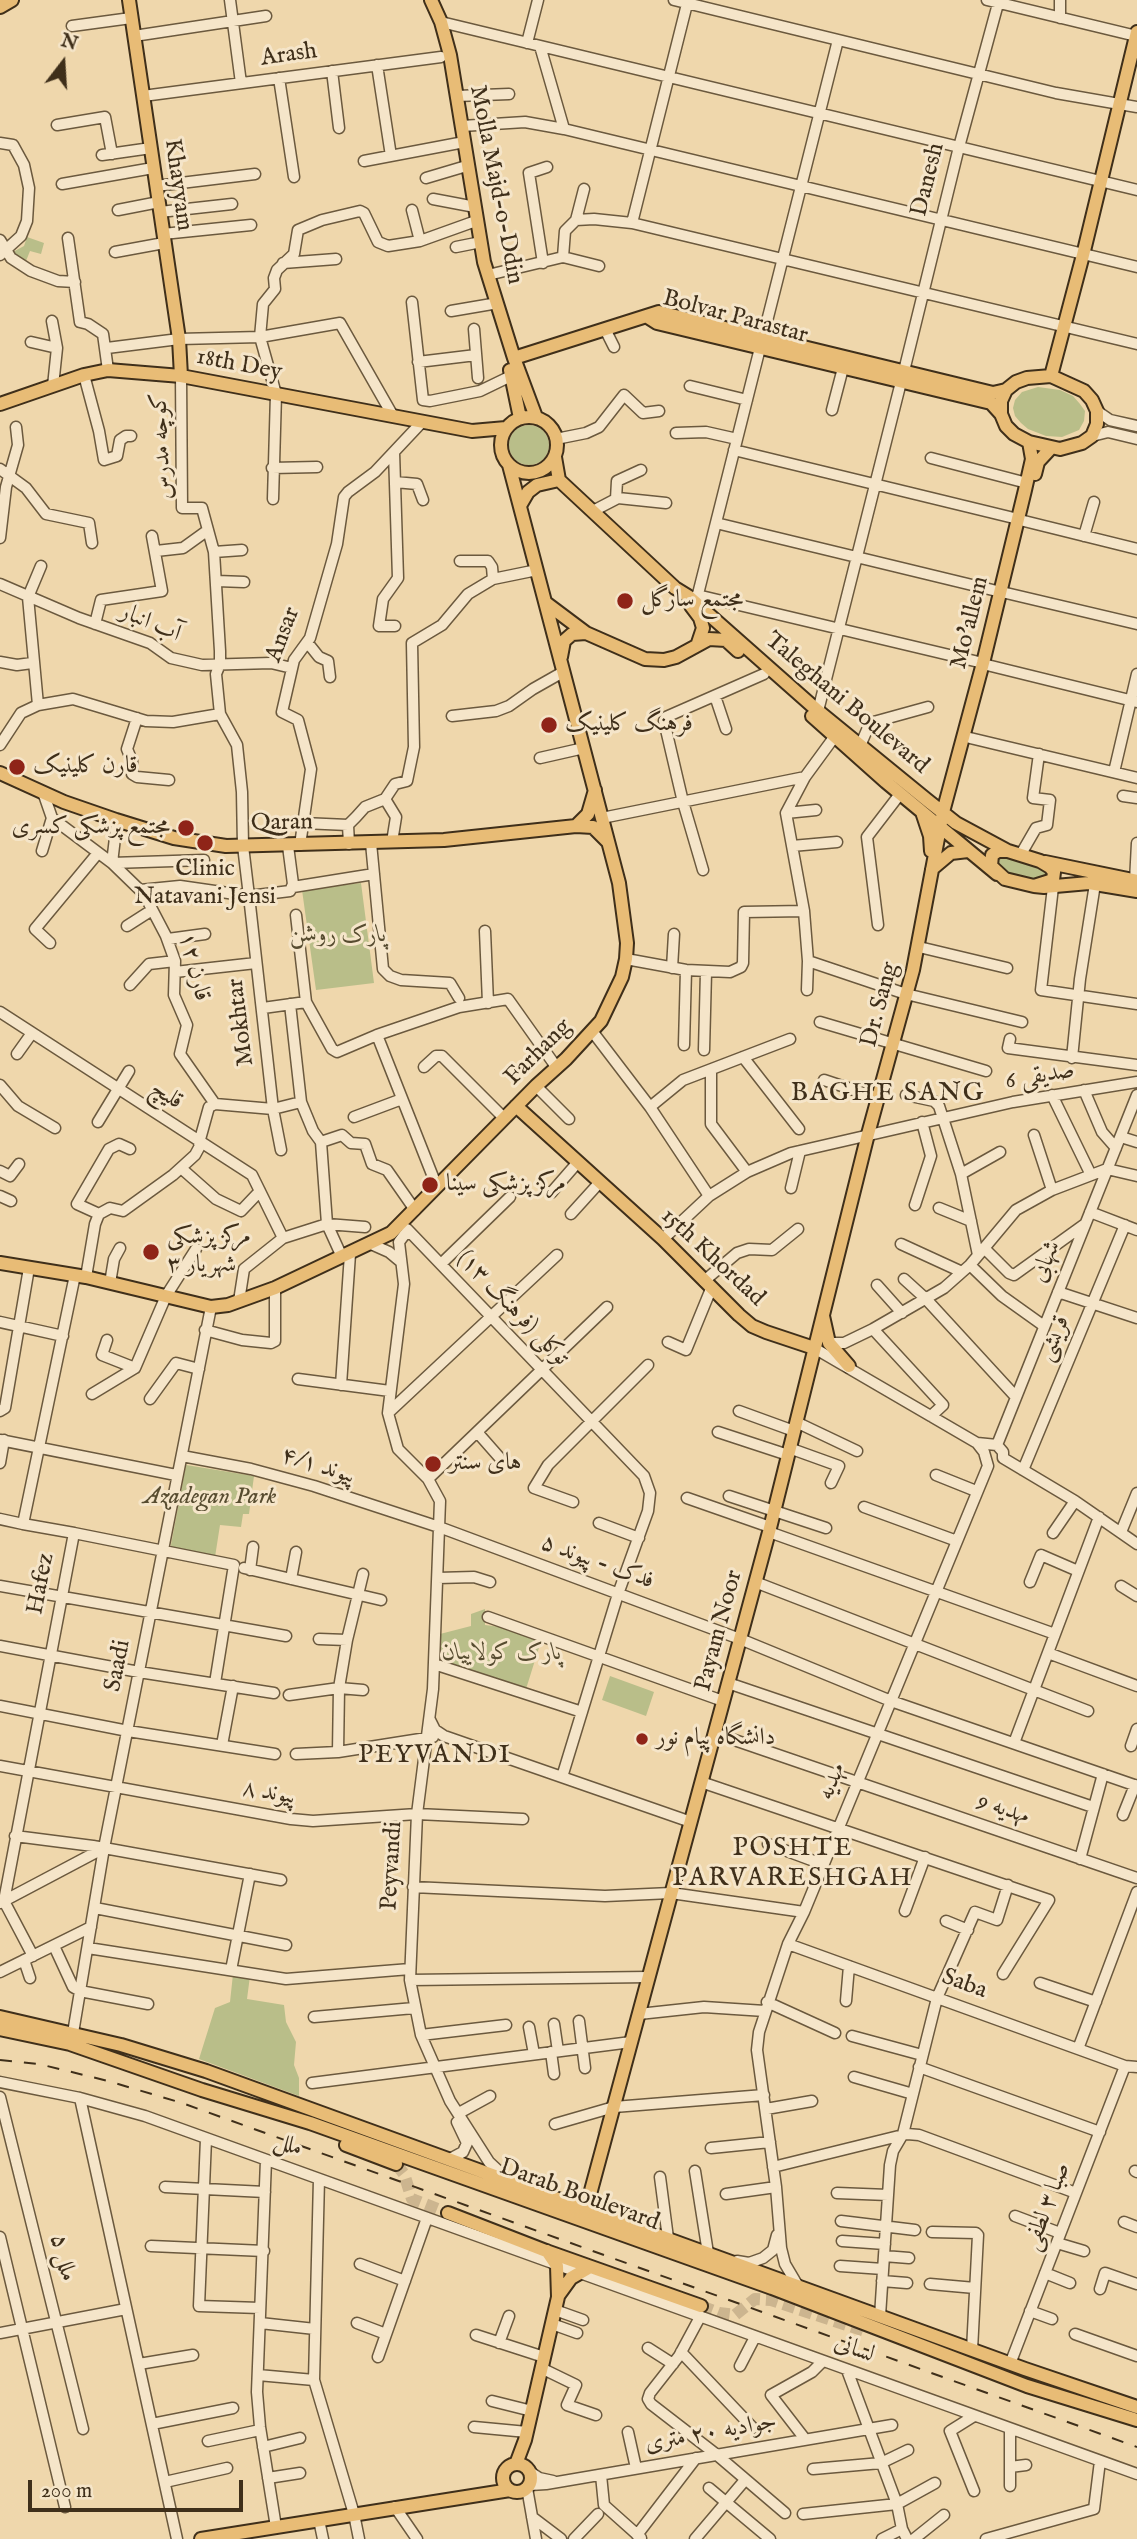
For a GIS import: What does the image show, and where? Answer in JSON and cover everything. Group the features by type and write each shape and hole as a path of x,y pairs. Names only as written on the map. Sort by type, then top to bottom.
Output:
{"main road":[{"path":"0,7 12,0"},
{"name":"Khayyam","path":"129,0 179,339 181,376"},
{"name":"Molla Majd-o-Ddin","path":"423,0 457,96 488,275 536,417"},
{"name":"Molla Majd-o-Ddin","path":"431,0 441,22 476,243 512,376 520,418"},
{"path":"1051,376 1136,34"},
{"name":"Bolvar Parastar","path":"605,329 646,316 657,323 762,343 902,376 993,393 1006,390"},
{"path":"514,358 605,329"},
{"name":"Bolvar Parastar","path":"762,343 843,368 902,376 991,403 1001,414"},
{"name":"18th Dey","path":"0,404 83,375 108,370 181,376 472,431"},
{"path":"1051,376 1084,391 1092,400 1097,411 1097,424 1092,436 1082,443 1071,447 1051,448 1029,442 1006,426 1001,414 1001,401 1006,390 1027,378 1051,376"},
{"path":"472,431 506,428 520,418 536,417 548,424 556,439 555,457 559,480 537,485 528,492 521,504"},
{"path":"500,447 506,428"},
{"path":"472,431 500,447 509,466 525,473 534,473 550,464 555,457"},
{"name":"Mo'allem","path":"1021,520 1032,459 1029,442"},
{"name":"Mo'allem","path":"940,825 1038,462 1051,448"},
{"name":"Farhang","path":"0,1263 81,1276 211,1307 239,1301 275,1288 391,1233 601,1021 617,988 626,959 627,943 619,883 509,466"},
{"name":"Taleghani Boulevard","path":"559,480 675,588 696,599 860,746 925,806 940,825 968,851 1005,879 1034,886"},
{"path":"545,603 586,633 645,659 664,660 685,654 698,643 703,628 700,618 675,588"},
{"path":"562,668 564,641 572,634 586,633"},
{"name":"Taleghani Boulevard","path":"698,643 709,639 726,640 900,794 943,812 956,823 1014,853 1041,861"},
{"name":"Mo'allem","path":"956,823 951,808 970,738 985,664"},
{"name":"Qaran","path":"3,779 117,821 174,838 226,846 443,840 576,826"},
{"path":"932,869 925,806 943,797 951,785"},
{"path":"576,826 588,814 595,786"},
{"name":"Dr. Sang","path":"814,1348 919,947 940,825"},
{"path":"576,826 593,827 608,843"},
{"path":"932,869 951,853 968,851"},
{"path":"997,874 991,866 992,855 998,851 1014,853"},
{"path":"1041,861 1136,884"},
{"path":"1034,886 1052,880 1054,876 1049,867 1041,861"},
{"path":"1076,869 1067,872 1066,878 1069,882 1081,885"},
{"path":"1034,886 1136,884"},
{"name":"15th Khordad","path":"516,1106 663,1239 752,1325 814,1348"},
{"path":"810,1368 794,1342 821,1318"},
{"name":"Dr. Sang","path":"821,1318 828,1348 849,1366"},
{"name":"Payam Noor","path":"586,2209 769,1530 814,1348"},
{"name":"Darab Boulevard","path":"0,2017 73,2033 206,2071 972,2350 1020,2383 1137,2420"},
{"name":"Darab Boulevard","path":"0,2029 70,2044 202,2090 310,2123 772,2288 929,2348 989,2364 1010,2364 1137,2407"},
{"path":"0,2038 28,2041 139,2068"},
{"path":"164,2077 175,2071 170,2059"},
{"path":"202,2090 196,2079 200,2073 206,2071"},
{"path":"310,2123 337,2141 396,2164"},
{"path":"449,2213 701,2311"},
{"path":"475,2494 497,2482 506,2470 516,2464 526,2436 557,2303 557,2266 547,2251"},
{"path":"557,2303 577,2273 590,2267"},
{"path":"865,2331 929,2348"},
{"path":"1020,2383 1025,2370"},
{"path":"201,2539 254,2535 276,2527 475,2494 510,2490 519,2492 529,2478 526,2436"},
{"path":"516,2464 529,2478"},
{"path":"503,2475 510,2490"}],"street":[{"path":"230,0 241,83"},
{"path":"527,43 538,0"},
{"path":"674,0 1056,93 1137,107"},
{"path":"987,0 1136,34"},
{"path":"1060,0 1060,18"},
{"name":"Danesh","path":"818,711 940,220 999,1"},
{"path":"632,223 687,2"},
{"path":"134,36 266,16"},
{"path":"72,26 131,18"},
{"path":"441,22 1137,190"},
{"path":"838,40 696,599 776,614 1134,701"},
{"path":"540,46 564,129"},
{"name":"Arash","path":"143,96 377,65 446,60"},
{"path":"377,65 391,156"},
{"path":"331,71 339,128"},
{"path":"279,78 294,177"},
{"path":"457,96 509,93"},
{"path":"57,125 106,117 107,155 151,148"},
{"path":"462,126 525,122 564,129 1137,267"},
{"path":"0,142 13,145 24,165 29,188 27,221 21,236 3,253"},
{"path":"364,161 459,143"},
{"path":"62,184 153,167"},
{"path":"426,178 463,167"},
{"path":"543,263 529,173 547,167"},
{"path":"156,186 255,174"},
{"path":"563,257 565,231 576,220 584,190"},
{"path":"433,199 470,205"},
{"path":"118,210 232,204"},
{"path":"412,210 420,241"},
{"path":"273,499 276,394 260,337 263,304 275,289 275,275 282,264 294,254 298,230 322,220 360,211 364,213 378,242 388,246 420,241 473,222"},
{"path":"576,220 632,223 1137,344"},
{"path":"116,252 163,239 251,225"},
{"path":"68,238 80,322 103,334 108,370"},
{"path":"0,240 3,253 31,271 58,281 75,282"},
{"path":"456,247 476,243"},
{"path":"488,275 563,257 599,266"},
{"path":"282,264 336,259"},
{"path":"412,302 423,400 480,391 512,376"},
{"path":"451,311 492,304"},
{"path":"51,321 57,348 53,386"},
{"path":"107,348 179,339 260,337 340,323 393,416"},
{"path":"474,329 478,378"},
{"path":"605,329 614,347"},
{"path":"31,342 57,348"},
{"path":"418,362 476,355"},
{"path":"832,410 843,368"},
{"path":"83,375 99,431 104,460 117,456 120,440 131,436"},
{"name":"کوچه مدرس","path":"181,376 182,508 202,508 214,552 220,664 216,674 220,715"},
{"path":"690,386 747,400"},
{"path":"556,439 586,433 599,427 624,395 643,412 659,411"},
{"path":"1097,411 1110,420 1137,426"},
{"name":"Ansar","path":"293,887 294,846 303,823 311,769 298,720 285,716 282,708 293,660 307,642 337,544 344,497 375,472 422,422"},
{"path":"0,538 4,471 18,445 16,427"},
{"path":"676,433 706,432 737,439"},
{"path":"1092,436 1108,432 1137,439"},
{"path":"734,450 1137,549"},
{"path":"394,452 398,578 383,599 379,626 395,626"},
{"path":"931,458 1027,483"},
{"path":"272,468 317,467"},
{"path":"615,499 617,481 640,470"},
{"path":"4,471 26,488 46,514 89,523 92,543"},
{"path":"395,482 417,484 423,500"},
{"path":"593,511 615,499 666,503"},
{"path":"1084,536 1094,502"},
{"path":"716,523 1137,624"},
{"path":"156,551 183,548 208,530"},
{"path":"95,624 101,600 162,591 152,536"},
{"path":"214,552 242,550"},
{"path":"460,561 488,561 492,567 493,579"},
{"path":"38,705 32,663 28,597 41,566"},
{"path":"349,844 348,825 365,807 385,799 395,784 407,780 411,768 414,747 412,643 442,625 468,594 493,579 537,570"},
{"path":"217,582 244,582"},
{"name":"آب انبار","path":"0,584 95,624 150,643 171,658 202,665 268,663 292,668"},
{"path":"307,642 319,657 328,661 330,677"},
{"path":"0,662 17,665 32,663"},
{"path":"453,716 496,711 509,706 562,668"},
{"path":"703,870 683,802 664,721 666,717 765,674"},
{"path":"1114,772 1134,701 1137,674"},
{"path":"715,696 726,729"},
{"path":"0,745 21,713 38,705 73,699 146,721 173,722 220,715"},
{"path":"860,746 870,723 928,707"},
{"name":"Mokhtar","path":"220,715 237,745 242,792 243,846 273,1109 281,1150"},
{"path":"137,718 128,749 132,774 169,780"},
{"path":"807,990 804,911 786,813 805,777 835,736"},
{"path":"970,738 1137,778"},
{"path":"540,758 584,748"},
{"path":"1014,853 1037,828 1047,825 1050,800 1033,798 1039,754"},
{"path":"602,818 805,777"},
{"path":"42,850 52,818 43,792"},
{"path":"877,925 867,836 900,794"},
{"path":"1123,796 1137,798"},
{"path":"385,799 396,817 392,842"},
{"path":"786,813 816,810"},
{"name":"قارن ۱۲","path":"52,818 113,863 140,890 152,910 168,939 175,967 174,995 187,1025 180,1054 215,1104"},
{"path":"117,821 113,863 204,860"},
{"path":"303,823 348,825"},
{"path":"792,846 837,842"},
{"path":"371,843 383,969 390,976 401,980 450,983 459,998"},
{"path":"1136,884 1137,843"},
{"path":"50,943 35,929 98,853"},
{"path":"140,890 180,887 249,896 290,891 293,887 374,874"},
{"path":"1072,1058 1095,884"},
{"path":"1053,887 1041,990 1137,1004"},
{"path":"127,926 152,910"},
{"path":"626,959 686,970 730,972 741,967 743,963 744,912 804,911"},
{"path":"296,915 306,1002 332,1049 337,1052 377,1035 459,1007 508,999 557,1068"},
{"path":"485,931 488,1003"},
{"path":"168,939 205,934"},
{"path":"672,968 674,934"},
{"path":"919,947 1007,968"},
{"path":"808,961 906,994 1022,1022"},
{"path":"130,985 149,964 175,967 256,963"},
{"path":"684,1045 686,970"},
{"path":"704,1050 706,972"},
{"path":"263,1008 306,1002"},
{"path":"290,1004 302,1102 313,1131 321,1142 327,1224 346,1256 341,1385"},
{"name":"قلیچ","path":"0,1012 200,1144 252,1175 283,1238"},
{"path":"820,1022 986,1071"},
{"path":"592,1031 650,1107 709,1196"},
{"path":"17,1054 32,1033"},
{"path":"377,1035 437,1187"},
{"path":"650,1107 683,1080 790,1039"},
{"path":"1010,1039 1008,1048 1137,1065"},
{"path":"425,1067 436,1056 442,1056 504,1118"},
{"path":"743,1057 799,1129"},
{"path":"711,1070 711,1124 747,1172"},
{"path":"98,1122 129,1071"},
{"path":"824,1080 878,1098"},
{"name":"صدیقی 6","path":"663,1239 709,1196 747,1172 800,1151 922,1122 1137,1082"},
{"path":"0,1085 18,1106 55,1128"},
{"path":"536,1086 569,1119"},
{"path":"1084,1090 1102,1132 1116,1148"},
{"path":"906,1095 934,1101 939,1106 961,1174 971,1221 981,1251 1009,1273 1014,1275 1085,1224"},
{"name":"شهابی","path":"997,1445 1137,1095"},
{"path":"1052,1096 1091,1175"},
{"path":"354,1117 402,1099"},
{"path":"130,1149 119,1144 109,1149 77,1204 99,1214 110,1208 123,1211 195,1156 209,1107 215,1104 273,1109 302,1102"},
{"path":"915,1205 931,1156 922,1122"},
{"path":"321,1142 342,1135 351,1143 365,1144 372,1164 387,1170 415,1210"},
{"path":"1034,1135 1052,1190"},
{"path":"1121,1137 1137,1142"},
{"path":"791,1188 800,1151"},
{"path":"961,1174 1000,1152"},
{"path":"551,1193 578,1162"},
{"path":"0,1171 9,1176 19,1164"},
{"path":"181,1168 216,1199 241,1211 260,1191"},
{"path":"810,1368 828,1348 873,1329 944,1289 966,1269 1016,1210 1052,1190 1107,1169 1137,1176"},
{"path":"571,1214 600,1182"},
{"path":"0,1195 11,1201"},
{"path":"441,1265 510,1197"},
{"path":"939,1208 971,1221"},
{"path":"1090,1212 1137,1230"},
{"name":"Hafez","path":"2,1902 5,1865 16,1836 74,1533 23,1524 63,1336 99,1214"},
{"name":"توکلی (فرهنگ ۱۳)","path":"401,1223 644,1476 650,1493 648,1511 618,1594 562,1777"},
{"path":"239,1301 244,1269 283,1238 327,1224 365,1227"},
{"name":"قریشی","path":"1023,1470 1125,1225"},
{"path":"668,1342 686,1350 708,1285 737,1253 772,1250 798,1230"},
{"path":"411,1234 405,1234 399,1242 404,1265 404,1284 388,1413 398,1449 428,1479 440,1502 440,1510 435,1519 424,1523 439,1542 447,1534 457,1534"},
{"path":"371,1244 396,1256 404,1265"},
{"path":"901,1244 966,1269 1044,1326"},
{"path":"110,1283 114,1259 120,1248"},
{"path":"92,1394 135,1368 166,1296 196,1249"},
{"path":"388,1413 556,1255"},
{"path":"0,1410 5,1408 6,1374 19,1326 29,1268"},
{"path":"904,1279 1016,1396"},
{"path":"877,1285 902,1313"},
{"path":"205,1330 242,1340 271,1343 275,1341 275,1288"},
{"path":"1058,1292 1137,1318"},
{"name":"Saadi","path":"73,2033 104,1848 211,1307"},
{"path":"428,1479 607,1307"},
{"path":"0,1322 63,1336"},
{"path":"873,1329 943,1405 931,1416"},
{"path":"107,1340 102,1355 135,1368"},
{"name":"15th Khordad","path":"814,1348 828,1348"},
{"path":"150,1399 176,1363 199,1369"},
{"path":"573,1502 534,1488 548,1465 648,1365"},
{"path":"849,1366 977,1443 984,1452 988,1466 1000,1462 1003,1458 1003,1452 997,1445 977,1443"},
{"path":"298,1379 390,1391"},
{"path":"740,1411 795,1426 857,1451"},
{"path":"477,1432 499,1457"},
{"path":"718,1432 839,1466 831,1483"},
{"path":"0,1463 2,1440 177,1475"},
{"name":"پیوند ۴/۱","path":"182,1456 251,1469 314,1486 439,1527"},
{"path":"1003,1458 1075,1501 1137,1544"},
{"name":"مهدیه","path":"798,2286 785,2264 778,2228 776,2188 757,2050 759,2032 788,1944 804,1912 988,1466"},
{"path":"936,1475 976,1491"},
{"path":"1121,1532 1137,1493"},
{"path":"730,1496 826,1528"},
{"path":"687,1498 1055,1634"},
{"path":"1053,1534 1075,1501"},
{"path":"864,1507 957,1541"},
{"name":"Peyvandi","path":"440,1510 434,1664 430,1720 417,1814 410,1980 421,2035 450,2101 492,2166 510,2180"},
{"path":"1014,1743 1098,1517"},
{"path":"0,1519 23,1524"},
{"path":"599,1522 639,1538"},
{"name":"فدک - پیوند ۵","path":"439,1527 740,1639 891,1701 1136,1786"},
{"path":"74,1533 243,1568 381,1601"},
{"path":"215,1683 224,1626 243,1568 253,1547"},
{"path":"291,1579 296,1552"},
{"path":"1030,1582 1041,1555 1078,1572"},
{"path":"338,1752 338,1688 346,1640 363,1574"},
{"path":"438,1578 474,1577 490,1582"},
{"path":"755,1582 1088,1711"},
{"path":"0,1586 286,1636"},
{"path":"1121,1586 1137,1596"},
{"path":"488,1617 723,1701"},
{"path":"319,1639 346,1640"},
{"path":"0,1646 139,1672 274,1693"},
{"path":"1048,1653 1137,1686"},
{"path":"434,1664 582,1712"},
{"path":"728,1683 1093,1807"},
{"path":"222,1745 233,1685"},
{"path":"289,1695 338,1688 363,1690"},
{"path":"0,1706 128,1731 275,1754"},
{"path":"430,1720 435,1730 444,1736 691,1822"},
{"path":"1131,1746 1137,1729"},
{"name":"مهدیه 9","path":"714,1734 1137,1878"},
{"path":"296,1755 338,1752 444,1736"},
{"name":"پیوند ۸","path":"0,1766 288,1819 313,1821 417,1814 523,1819"},
{"path":"1080,1859 1103,1774"},
{"path":"701,1782 1049,1900 1003,1974"},
{"path":"1123,1815 1136,1786"},
{"path":"16,1836 104,1848 281,1880"},
{"path":"768,1844 822,1864"},
{"path":"30,1978 28,1958 2,1902 104,1848"},
{"path":"905,1912 925,1857"},
{"path":"231,1970 250,1874"},
{"path":"880,2316 893,2151 903,2134 937,1998 975,1912 997,1920 1008,1885"},
{"path":"413,1887 605,1896 671,1893 804,1912"},
{"path":"1079,2049 1137,1892"},
{"path":"95,1908 286,1945"},
{"path":"946,1921 968,1930"},
{"path":"0,1972 91,1927"},
{"name":"Saba","path":"788,1944 1125,2066 1137,2073"},
{"path":"54,1946 69,1983 80,1991 148,2004"},
{"path":"88,1948 286,1979 410,1969"},
{"path":"846,2001 849,1966"},
{"path":"410,1980 649,1977"},
{"path":"1041,1983 1096,2002"},
{"path":"639,2014 704,2007 766,2007 835,2034"},
{"path":"314,2017 414,2008"},
{"path":"579,2021 585,2068"},
{"path":"554,2024 554,2074"},
{"path":"421,2035 506,2025"},
{"path":"529,2028 534,2054"},
{"path":"852,2036 922,2055"},
{"path":"312,2083 631,2042"},
{"name":"Saba","path":"1125,2066 1137,2067"},
{"name":"صبا ۳ لطفی","path":"1010,2364 1125,2066"},
{"path":"919,2067 1100,2132"},
{"path":"854,2077 913,2094"},
{"name":"ملل","path":"0,2082 80,2098 145,2116 557,2266"},
{"path":"555,2124 614,2107 764,2095"},
{"path":"459,2113 490,2096"},
{"name":"ملل ۵","path":"0,2097 83,2429"},
{"path":"80,2098 177,2539"},
{"path":"450,2101 467,2140 463,2152"},
{"path":"766,2109 812,2101"},
{"path":"773,2167 903,2134 919,2135 1076,2193"},
{"path":"206,2139 199,2306 260,2308"},
{"path":"711,2148 770,2142"},
{"path":"450,2159 463,2152 473,2154 479,2146"},
{"path":"265,2160 258,2375 260,2430 276,2527"},
{"path":"695,2171 708,2253"},
{"path":"660,2177 668,2238"},
{"path":"319,2179 314,2380 359,2539"},
{"path":"165,2187 265,2192"},
{"path":"726,2194 776,2188"},
{"path":"837,2193 888,2195"},
{"path":"1015,2216 1084,2251"},
{"path":"378,2357 427,2218"},
{"path":"841,2221 915,2230"},
{"path":"1124,2222 1137,2227"},
{"path":"728,2260 749,2263 763,2258 773,2250 778,2228"},
{"path":"932,2232 978,2235 972,2350"},
{"path":"0,2237 65,2508"},
{"path":"842,2241 885,2244"},
{"path":"151,2246 264,2251"},
{"path":"884,2256 909,2258"},
{"path":"360,2264 405,2281"},
{"name":"لسانی","path":"557,2266 701,2311 755,2337 1137,2474"},
{"path":"840,2266 883,2269"},
{"path":"1045,2273 1070,2283"},
{"path":"1100,2288 1105,2273 1137,2284"},
{"path":"882,2281 907,2283"},
{"path":"930,2284 975,2288"},
{"path":"557,2303 583,2320"},
{"path":"0,2333 126,2309"},
{"path":"701,2311 681,2352 650,2393 650,2404 717,2455 785,2513"},
{"path":"1030,2311 1052,2319"},
{"path":"499,2343 509,2316"},
{"path":"260,2323 315,2329"},
{"path":"356,2323 386,2334"},
{"path":"552,2324 577,2333"},
{"path":"1076,2334 1137,2356"},
{"path":"476,2335 543,2363 576,2385 567,2405 596,2415"},
{"path":"740,2366 755,2337"},
{"path":"648,2348 673,2364"},
{"path":"681,2352 753,2428"},
{"path":"139,2364 193,2355"},
{"path":"805,2439 771,2395 812,2372 823,2361"},
{"path":"847,2370 897,2504 907,2539"},
{"path":"258,2375 314,2380"},
{"path":"492,2401 532,2411"},
{"path":"152,2424 233,2408"},
{"path":"974,2416 950,2431 974,2491"},
{"name":"جوادیه ۲۰ متری","path":"529,2478 561,2482 892,2425"},
{"path":"474,2427 526,2436"},
{"path":"1010,2428 1010,2486"},
{"path":"208,2441 260,2430"},
{"path":"628,2432 636,2469"},
{"path":"263,2446 300,2438"},
{"path":"813,2469 881,2463 908,2450"},
{"path":"601,2475 604,2505 639,2537 696,2458"},
{"path":"986,2539 1094,2510 1100,2461"},
{"path":"1010,2467 1026,2466"},
{"path":"165,2483 227,2468"},
{"path":"268,2478 300,2473"},
{"path":"529,2478 536,2539"},
{"path":"695,2539 745,2480"},
{"path":"803,2514 897,2504 935,2483"},
{"path":"709,2488 770,2539"},
{"path":"395,2507 417,2539"},
{"path":"574,2539 598,2514"},
{"path":"914,2539 944,2515"},
{"path":"532,2517 561,2539"},
{"path":"319,2520 323,2539"},
{"path":"883,2539 902,2529"}],"green space":[{"path":"27,237 44,243 41,254 30,251 26,261 12,256 11,253 24,246"},
{"path":"1038,387 1060,390 1073,396 1085,411 1079,430 1062,437 1046,436 1021,423 1015,416 1015,400 1022,392"},
{"path":"529,425 537,426 543,431 548,437 548,453 543,459 537,464 529,465 521,464 515,459 510,453 509,445 510,437 515,431 521,426"},
{"path":"1000,854 1025,859 1049,872 1049,878 1035,883 998,871 994,857"},
{"name":"پارک روشن","path":"361,883 374,983 316,990 302,890"},
{"name":"Azadegan Park","path":"186,1465 254,1476 249,1514 243,1514 241,1527 220,1525 215,1557 170,1550"},
{"name":"پارک کولاییان","path":"485,1609 485,1625 509,1628 542,1638 526,1689 441,1663 440,1634 471,1626 471,1614"},
{"path":"610,1676 654,1692 646,1716 602,1700"},
{"path":"233,1974 250,1976 247,1999 284,2005 286,2022 296,2042 294,2065 299,2078 299,2096 199,2059 215,2008 230,2002"}],"tunnel":[{"path":"396,2164 404,2174 412,2199 448,2213"},
{"path":"701,2306 719,2313 735,2315 755,2299 771,2300 865,2331"}],"railway":[{"path":"0,2060 39,2064 182,2103 1137,2447"}],"place":[{"name":"مجتمع سارگل","path":"625,601"},
{"name":"فرهنگ کلینیک","path":"549,725"},
{"name":"قارن کلینیک","path":"17,767"},
{"name":"مجتمع پزشکی کسری","path":"186,828"},
{"name":"Clinic Natavani Jensi","path":"205,843"},
{"name":"مرکز پزشکی سینا","path":"430,1185"},
{"name":"مرکز پزشکی شهریار ۳","path":"151,1252"},
{"name":"های سنتر","path":"433,1464"},
{"name":"دانشگاه پیام نور","path":"642,1739"}],"district":[{"name":"BAGHE SANG","path":"888,1095"},
{"name":"PEYVANDI","path":"435,1757"},
{"name":"POSHTE PARVARESHGAH","path":"793,1865"}]}
